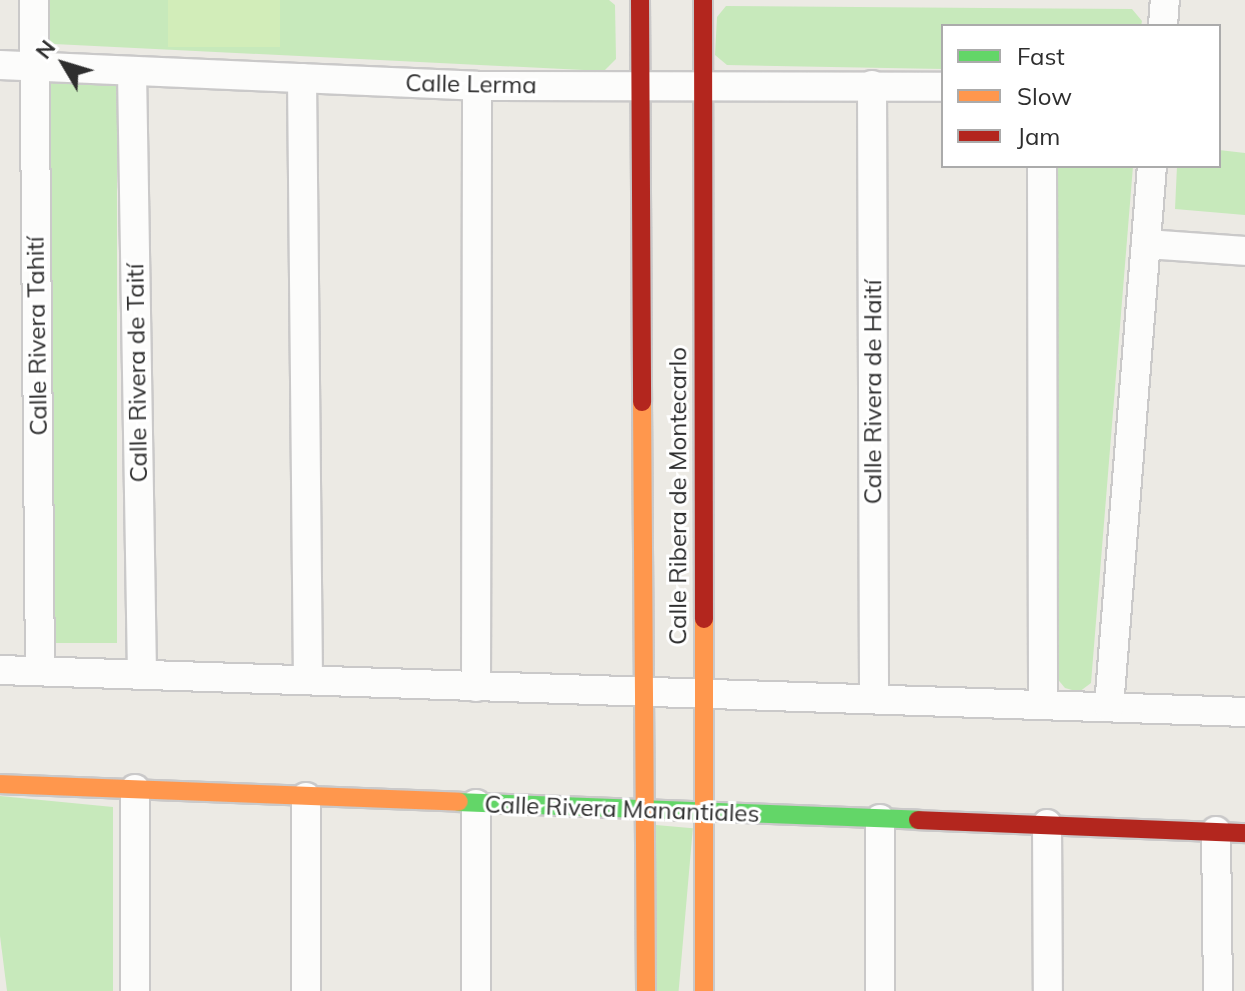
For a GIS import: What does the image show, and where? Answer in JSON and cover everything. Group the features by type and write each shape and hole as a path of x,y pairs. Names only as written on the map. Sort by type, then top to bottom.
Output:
{"street":[{"name":"Calle Rivera Tahití","path":"34,0 40,671"},
{"name":"Calle Ribera de Montecarlo","path":"640,0 646,991"},
{"name":"Calle Ribera de Montecarlo","path":"703,0 704,991"},
{"path":"1163,24 1165,0"},
{"name":"Calle Lerma","path":"0,65 477,86 941,87"},
{"name":"Calle Rivera de Taití","path":"132,71 142,674"},
{"path":"302,78 308,680"},
{"name":"Calle Rivera de Haití","path":"872,85 874,698"},
{"path":"476,687 477,86"},
{"path":"1042,168 1043,704"},
{"path":"1109,707 1152,168"},
{"path":"1146,244 1245,251"},
{"path":"0,670 1245,712"},
{"name":"Calle Rivera Manantiales","path":"0,784 1245,833"},
{"path":"135,789 135,991"},
{"path":"306,797 306,991"},
{"path":"476,804 476,991"},
{"path":"880,819 880,991"},
{"path":"1047,824 1048,991"},
{"path":"1216,831 1218,991"}],"green space":[{"path":"43,0 609,0 615,5 616,59 604,71 54,44 42,34"},
{"path":"168,0 280,0 280,47 168,47"},
{"path":"726,6 1132,9 1142,21 1141,24 941,24 941,69 727,65 715,55 717,17"},
{"path":"49,83 117,83 117,643 49,643"},
{"path":"1221,150 1245,153 1245,215 1175,209 1177,168 1221,168"},
{"path":"1056,168 1133,168 1091,683 1079,692 1065,688 1055,676"},
{"path":"0,796 113,807 113,991 7,991 0,936"},
{"path":"656,825 693,828 679,991 642,990"}],"traffic: fast":[{"path":"459,802 918,820"}],"traffic: slow":[{"path":"642,402 646,991"},
{"path":"704,619 704,991"},
{"path":"0,784 459,802"}],"traffic: jam":[{"path":"640,0 642,402"},
{"path":"703,0 704,619"},
{"path":"918,820 1245,833"}]}
